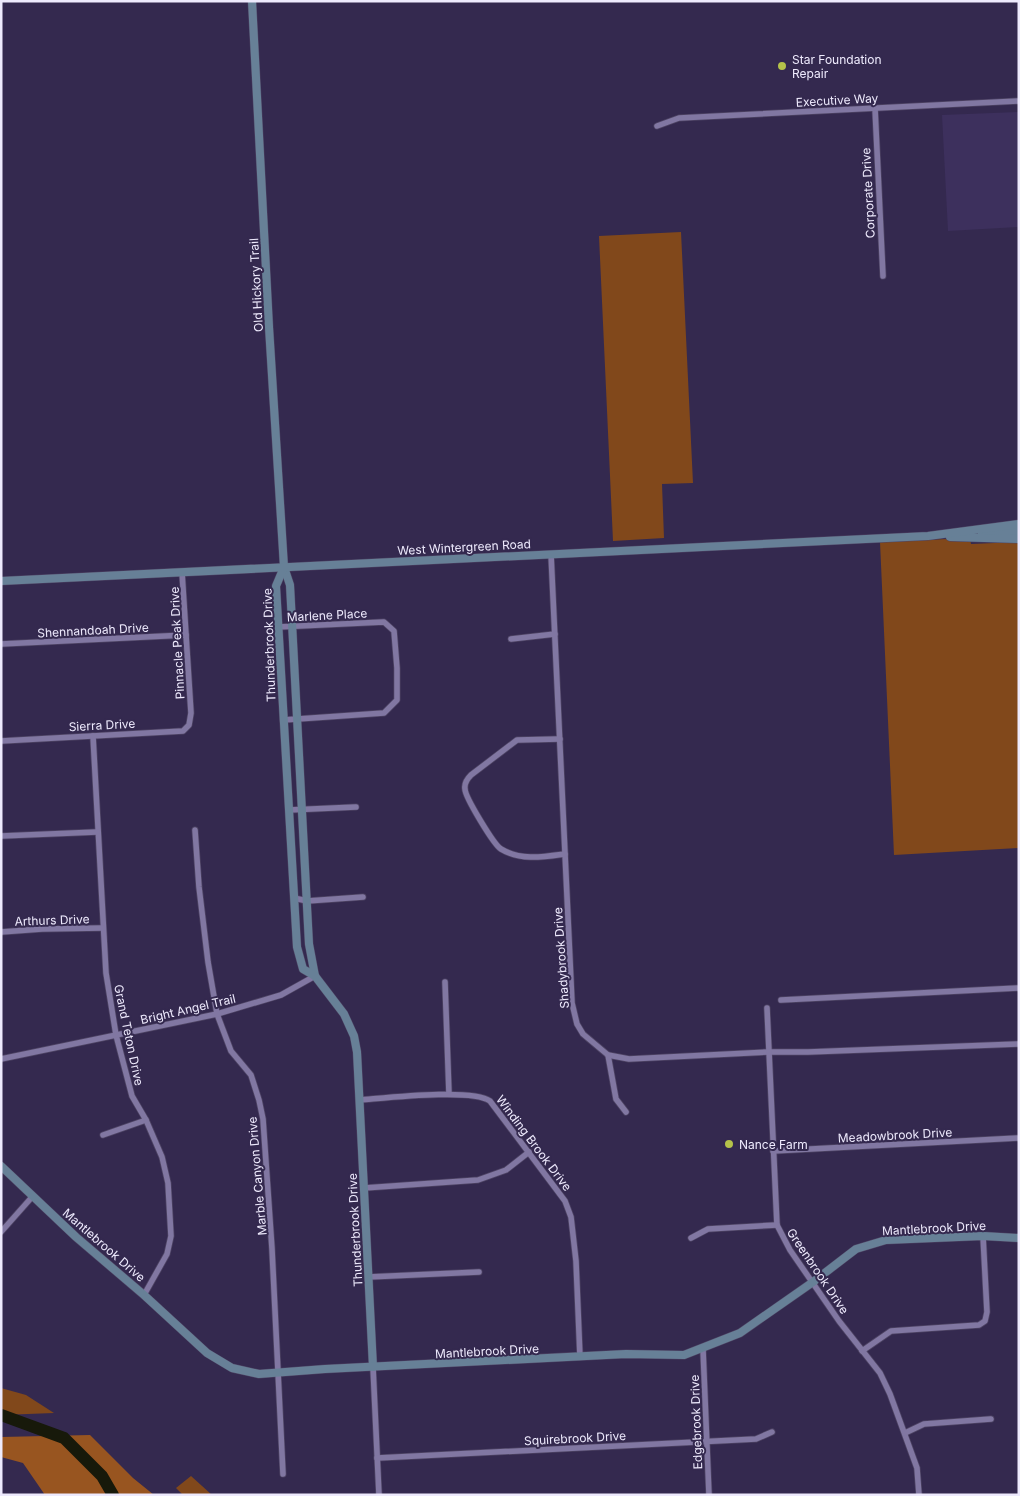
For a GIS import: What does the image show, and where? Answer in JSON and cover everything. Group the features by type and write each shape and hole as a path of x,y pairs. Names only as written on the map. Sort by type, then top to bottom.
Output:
{"street":[{"name":"Old Hickory Trail","path":"252,1 284,567"},
{"name":"Executive Way","path":"657,126 679,118 1019,101"},
{"name":"Corporate Drive","path":"874,108 883,276"},
{"name":"West Wintergreen Road","path":"1,582 928,536 1019,524"},
{"path":"955,537 1019,531"},
{"name":"West Wintergreen Road","path":"928,536 1019,539"},
{"name":"Shadybrook Drive","path":"551,554 572,1002 577,1024 583,1034 608,1055"},
{"name":"Thunderbrook Drive","path":"284,567 290,585 306,901 309,944 314,976"},
{"name":"Thunderbrook Drive","path":"284,567 276,586 282,720 297,947 303,969 314,976 344,1014 354,1036 357,1052 379,1495"},
{"name":"Pinnacle Peak Drive","path":"182,572 191,713"},
{"name":"Marlene Place","path":"278,627 384,622 394,631 398,668 397,700 384,713 282,720"},
{"path":"511,638 555,634"},
{"name":"Shennandoah Drive","path":"1,644 186,635"},
{"name":"Sierra Drive","path":"1,741 183,731 189,725 191,713"},
{"name":"Grand Teton Drive","path":"93,736 106,973 116,1035 132,1096 146,1120 162,1157 168,1183 171,1236 167,1254 144,1295"},
{"path":"560,739 517,740 471,775 466,781 465,790 469,802 500,848 527,858 565,854"},
{"path":"289,810 356,807"},
{"name":"Marble Canyon Drive","path":"195,830 208,962 217,1014 231,1051 250,1075 259,1100 263,1119 279,1373 283,1474"},
{"path":"1,836 97,832"},
{"path":"294,898 306,901 363,897"},
{"name":"Arthurs Drive","path":"1,932 103,928"},
{"name":"Bright Angel Trail","path":"1,1059 217,1014 281,995 314,976"},
{"path":"445,982 449,1094"},
{"path":"781,1000 1019,988"},
{"name":"Greenbrook Drive","path":"767,1008 777,1225 790,1250 862,1351 880,1373 905,1433 917,1468 919,1495"},
{"path":"626,1112 616,1099 608,1055 629,1059 768,1052 1019,1044"},
{"name":"Winding Brook Drive","path":"360,1100 449,1094 484,1096 490,1100 565,1201 571,1217 576,1261 580,1357"},
{"path":"103,1135 146,1120"},
{"name":"Meadowbrook Drive","path":"773,1151 1019,1138"},
{"path":"364,1188 478,1180 506,1170 529,1152"},
{"name":"Mantlebrook Drive","path":"1,1166 76,1237 208,1353 232,1368 259,1374 626,1354 684,1355 740,1333 813,1282 856,1249 886,1240 983,1236 1019,1238"},
{"path":"1,1232 32,1196"},
{"path":"691,1238 708,1229 777,1225"},
{"path":"862,1351 890,1331 979,1325 985,1321 987,1312 983,1236"},
{"path":"368,1277 479,1272"},
{"name":"Edgebrook Drive","path":"703,1349 709,1495"},
{"path":"905,1433 924,1424 991,1419"},
{"name":"Squirebrook Drive","path":"377,1458 756,1439 772,1432"}],"shaded area":[{"path":"1019,112 1019,227 948,231 942,115"},
{"path":"681,232 693,483 662,484 664,538 613,541 599,236"},
{"path":"970,538 971,544 1019,542 1019,848 894,855 880,542"},
{"path":"1,1388 26,1395 54,1413 1,1415"},
{"path":"90,1435 133,1478 154,1495 45,1495 23,1463 1,1457 1,1437"},
{"path":"191,1476 212,1495 183,1495 176,1488"}],"waterway":[{"path":"1,1415 64,1438 102,1476 113,1495"}],"place":[{"name":"Star Foundation Repair","path":"782,66"},
{"name":"Nance Farm","path":"729,1144"}]}
